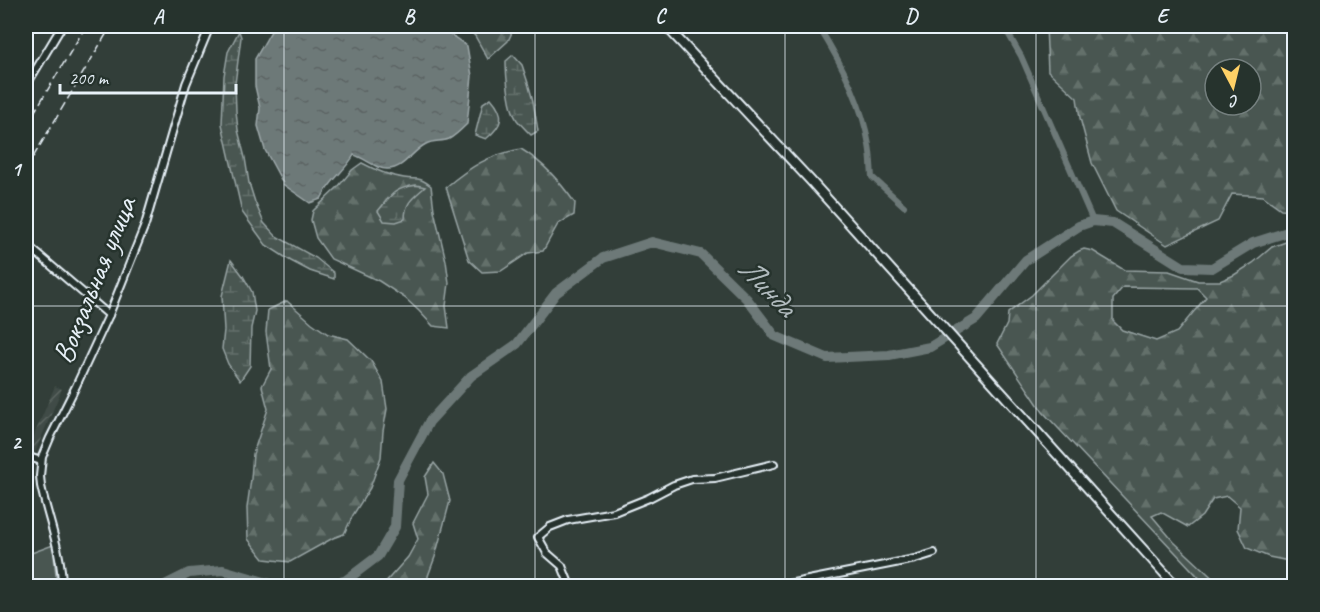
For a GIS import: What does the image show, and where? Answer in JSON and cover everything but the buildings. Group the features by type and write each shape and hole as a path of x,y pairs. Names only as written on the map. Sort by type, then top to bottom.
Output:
{"main road":[{"path":"666,26 802,172 1176,586"}],"street":[{"path":"26,86 62,26"},
{"name":"Вокзальная улица","path":"62,586 61,570 40,486 41,461 109,315 145,225 186,84 210,26"},
{"path":"26,244 109,315"},
{"path":"26,456 41,461"},
{"path":"570,586 562,566 547,553 538,537 550,526 568,520 614,512 692,479 715,478 774,464"},
{"path":"778,586 934,553"}],"shaded area":[{"path":"55,386 62,389 33,457 26,454"}],"green space":[{"path":"465,26 515,26 508,41 488,59 475,36"},
{"path":"1046,26 1294,26 1294,210 1281,209 1263,196 1232,194 1218,221 1167,245 1116,211 1092,163 1077,98 1048,71"},
{"path":"239,31 241,37 235,84 236,111 249,183 255,202 264,223 276,236 316,258 334,273 334,279 310,271 266,245 242,212 222,124 224,76 228,52"},
{"path":"513,55 522,65 533,101 538,131 531,135 514,115 510,100 506,61"},
{"path":"491,98 499,110 500,120 496,129 486,139 475,135 483,103"},
{"path":"521,149 551,173 575,203 574,215 558,224 543,251 528,253 501,271 482,272 469,260 446,187 481,162"},
{"path":"362,163 393,176 420,180 431,186 449,283 446,306 449,328 433,326 405,298 379,281 331,259 316,238 311,220 313,211 352,170"},
{"path":"416,185 425,187 408,204 405,219 396,222 384,221 378,211 390,196 402,188"},
{"path":"1294,239 1294,562 1269,557 1247,548 1238,529 1240,507 1227,496 1213,499 1202,516 1188,527 1161,512 1152,516 1174,542 1221,586 1207,586 1043,412 997,344 1007,324 1008,313 1032,295 1071,256 1084,249 1093,251 1124,270 1169,271 1198,281 1220,281 1253,263 1272,247","holes":["1123,287 1197,288 1206,297 1177,332 1156,341 1122,330 1113,321 1113,299"]},
{"path":"231,260 252,292 255,311 251,328 250,366 240,381 228,364 222,349 224,330 222,296"},
{"path":"287,301 328,334 348,339 371,361 383,382 387,409 381,457 370,488 344,534 290,562 264,559 248,539 247,508 253,454 268,409 262,386 271,369 266,332 268,310"},
{"path":"434,463 443,474 450,501 428,576 428,586 382,586 408,557 418,539 413,523 428,494 425,477"},
{"path":"53,545 57,586 26,586 26,555"}],"water":[{"path":"274,26 438,26 467,46 472,76 467,124 449,139 426,144 394,168 380,168 354,155 321,199 310,203 284,185 265,150 258,126 260,108 255,86 255,59"}],"waterway":[{"path":"818,26 835,54 856,98 866,129 872,177 904,206"},
{"path":"998,26 1005,28 1021,56 1093,221"},
{"name":"Линда","path":"314,586 345,581 378,556 395,527 398,480 429,422 471,376 517,344 556,293 603,258 652,242 701,254 747,299 775,336 827,358 889,355 930,347 976,319 1026,260 1079,226 1093,221 1113,223 1183,267 1212,268 1253,243 1294,230"},
{"name":"Линда","path":"163,586 189,573 223,570 278,586"}],"railway":[{"path":"26,126 86,26"},
{"path":"26,169 111,26"}]}
